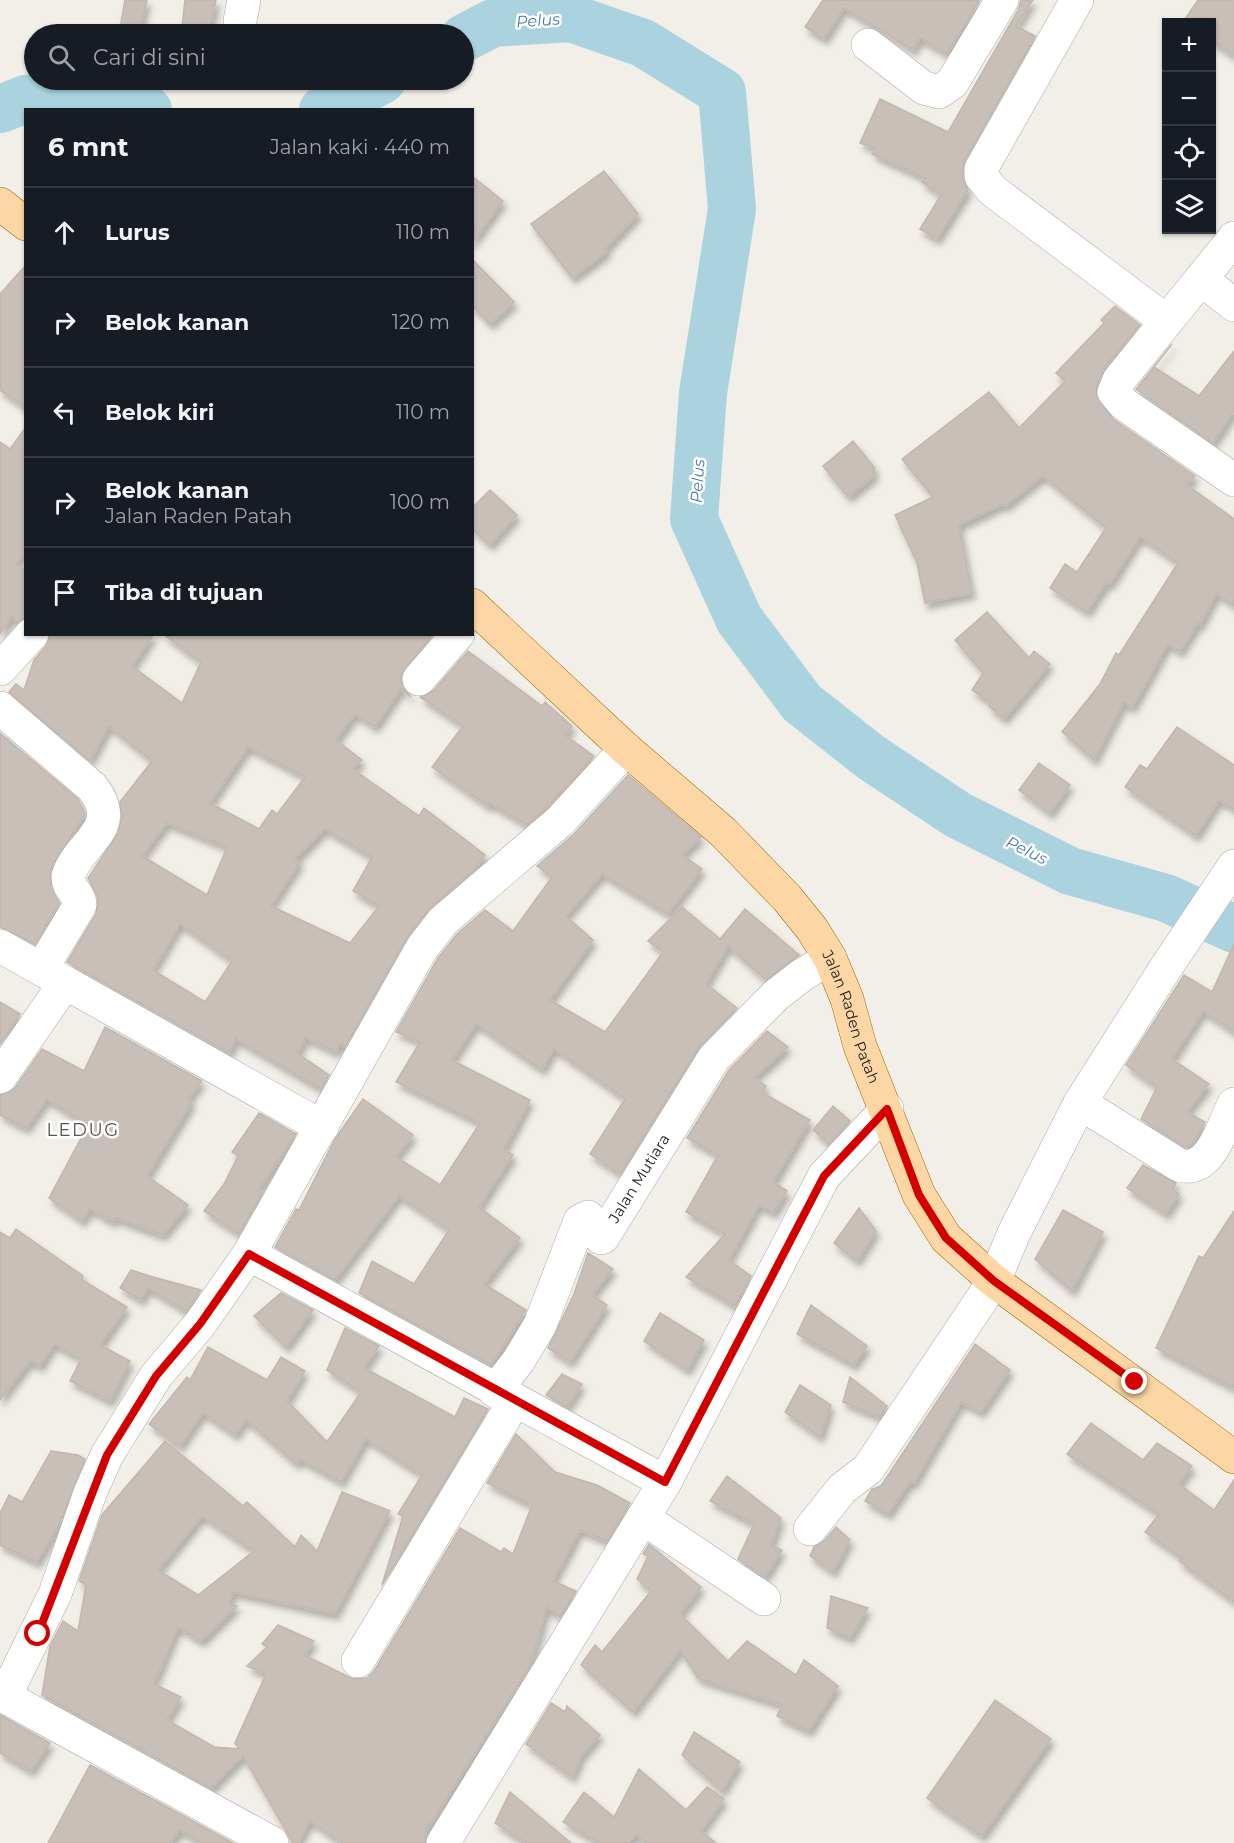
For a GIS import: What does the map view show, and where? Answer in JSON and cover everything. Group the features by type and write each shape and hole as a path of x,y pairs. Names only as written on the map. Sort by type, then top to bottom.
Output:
{"main road":[{"name":"Jalan Raden Patah","path":"474,620 723,832 787,898 812,929 830,958 847,999 860,1046 887,1109 919,1195 946,1238 994,1281 1234,1457"}],"street":[{"path":"868,45 916,82 939,92 952,83 1002,0"},
{"path":"1077,0 981,169 981,176 992,190 1167,321"},
{"path":"1234,238 1115,387 1116,397 1234,480"},
{"path":"1201,279 1234,305"},
{"path":"1,667 30,636"},
{"path":"419,680 455,636"},
{"path":"0,708 52,750 92,787 102,800 104,807 99,832 68,876 69,885 80,899 80,905 54,976 0,1077"},
{"path":"265,1841 2,1695 55,1593 90,1493 107,1455 156,1376 200,1324 249,1254 422,948 443,921 560,821 626,749"},
{"path":"810,1529 842,1489 868,1469 994,1281 1014,1233 1080,1103 1234,866"},
{"path":"0,946 322,1127"},
{"name":"Jalan Mutiara","path":"505,1396 519,1360 540,1325 580,1221 588,1216 601,1238 603,1237 714,1058 775,996 820,962 830,958"},
{"path":"1080,1103 1179,1165 1190,1168 1200,1165 1208,1157 1234,1104"},
{"path":"443,1843 665,1482 824,1176 887,1109"},
{"path":"249,1254 665,1482"},
{"path":"358,1660 505,1396"},
{"path":"643,1518 764,1599"}],"building":[{"path":"125,0 147,0 141,24 121,24"},
{"path":"185,0 216,0 211,24 182,24"},
{"path":"823,0 980,0 947,54 920,38 913,50 844,8 824,39 805,27"},
{"path":"1021,0 1033,0 1016,26 1035,36 965,160 962,176 968,190 937,239 920,229 941,195 922,182 925,178 872,154 875,148 860,143 880,99 948,132 1018,10"},
{"path":"1198,0 1234,0 1234,56 1216,44 1216,18 1186,18"},
{"path":"604,171 638,214 605,249 607,252 572,278 531,224"},
{"path":"474,178 503,201 474,240"},
{"path":"474,261 514,302 490,324 474,308"},
{"path":"24,267 24,407 0,390 0,294"},
{"path":"1115,306 1140,325 1104,368 1097,385 1096,395 1113,419 1195,476 1187,485 1234,519 1234,606 1217,593 1200,625 1198,623 1180,652 1168,644 1132,708 1124,702 1094,760 1062,732 1100,684 1116,653 1119,655 1178,563 1140,537 1110,584 1107,582 1087,612 1050,588 1065,564 1077,572 1106,528 1043,476 1005,506 1003,504 959,525 972,593 925,603 917,563 895,515 933,497 902,459 989,392 1019,428 1065,381 1056,373 1104,323 1101,320"},
{"path":"1172,344 1154,367 1199,396 1234,351 1234,411 1213,443 1136,389"},
{"path":"24,430 24,554 16,564 24,570 24,618 18,622 12,617 0,634 0,442 10,449"},
{"path":"853,441 874,467 874,476 848,497 823,466"},
{"path":"490,490 517,515 490,545 474,531 474,506"},
{"path":"987,612 1029,658 1034,651 1050,664 1004,719 989,706 991,703 972,690 983,673 955,640"},
{"path":"49,636 153,636 132,666 182,703 201,662 166,636 431,636 401,675 402,686 411,697 401,689 375,727 355,714 336,740 362,760 353,769 419,816 424,808 485,855 474,870 431,907 407,937 345,1047 340,1044 336,1052 306,1038 297,1053 329,1075 321,1089 236,1039 229,1053 67,962 96,914 98,898 88,878 118,833 122,816 120,802 152,761 109,726 90,761 9,692 16,684 24,690 34,660 46,646","holes":["248,747 305,777 277,814 272,810 259,829 210,803","167,823 227,847 207,895 142,856","325,829 372,857 353,891 379,906 350,943 271,906 300,862 295,859","180,924 232,961 205,1002 153,970"]},
{"path":"468,651 542,706 545,702 572,726 565,735 594,756 547,807 527,825 490,803 488,806 432,767 463,726 420,697 433,691"},
{"path":"1177,727 1234,765 1234,809 1219,800 1196,836 1125,787 1140,765 1147,769"},
{"path":"0,733 78,799 85,814 51,868 50,886 59,903 35,944 0,927"},
{"path":"1039,763 1070,785 1050,813 1019,790"},
{"path":"628,775 701,837 682,855 702,869 668,914 602,874 566,916 593,940 550,1000 605,1032 663,952 648,941 682,907 720,939 745,909 799,955 766,980 728,946 706,984 737,1008 698,1048 620,1174 590,1154 625,1099 554,1049 542,1070 476,1024 452,1060 530,1100 504,1149 513,1155 479,1207 520,1238 484,1284 526,1310 491,1365 359,1293 372,1261 414,1284 449,1230 399,1196 335,1280 275,1247 296,1209 299,1210 335,1139 363,1099 413,1135 396,1157 440,1185 480,1123 396,1082 420,1042 396,1032 438,958 457,934 485,910 513,931 552,877 537,866 574,834"},
{"path":"1234,944 1234,1032 1203,1011 1172,1059 1209,1084 1187,1112 1205,1122 1193,1143 1185,1147 1141,1119 1157,1087 1126,1065 1184,975 1212,992"},
{"path":"0,1002 20,1014 0,1044"},
{"path":"105,1027 202,1081 188,1099 192,1102 147,1176 188,1205 163,1235 115,1218 112,1222 90,1209 82,1221 49,1198 88,1125 47,1099 26,1128 0,1115 0,1095 15,1088 42,1049 84,1071"},
{"path":"767,1031 788,1047 754,1078 766,1086 763,1093 810,1120 773,1182 787,1191 773,1213 759,1205 729,1260 751,1276 735,1306 686,1277 725,1234 686,1212 718,1155 687,1138 729,1070"},
{"path":"833,1106 850,1121 829,1144 813,1130"},
{"path":"259,1113 296,1134 259,1189 263,1191 239,1234 204,1211 224,1184 238,1156 232,1152"},
{"path":"1143,1165 1176,1183 1173,1189 1179,1194 1166,1214 1127,1188"},
{"path":"859,1208 876,1231 857,1261 834,1243"},
{"path":"1063,1210 1103,1232 1072,1291 1035,1259"},
{"path":"1234,1211 1234,1388 1156,1348 1199,1256 1203,1258"},
{"path":"16,1229 83,1276 82,1280 127,1307 100,1345 130,1361 110,1401 70,1381 81,1359 54,1344 40,1366 30,1361 0,1400 0,1232 10,1238"},
{"path":"588,1253 613,1269 592,1295 607,1305 570,1362 548,1348 574,1294"},
{"path":"131,1270 201,1290 186,1311 148,1288 141,1300 120,1288"},
{"path":"281,1293 313,1310 286,1347 254,1316"},
{"path":"811,1305 867,1346 854,1365 797,1334"},
{"path":"660,1313 704,1340 687,1370 644,1341"},
{"path":"345,1328 379,1346 364,1368 455,1417 464,1398 488,1409 382,1585 403,1516 398,1514 422,1475 366,1439 341,1482 300,1459 296,1464 246,1420 235,1435 203,1413 180,1446 149,1424 187,1377 190,1380 208,1347 267,1380 281,1357 305,1371 287,1401 327,1442 361,1392 327,1370"},
{"path":"975,1344 1010,1370 981,1412 961,1402 914,1483 910,1482 888,1514 865,1501 872,1489 881,1486"},
{"path":"562,1374 582,1384 567,1407 546,1395"},
{"path":"850,1377 887,1406 880,1417 843,1402"},
{"path":"800,1385 831,1405 820,1437 785,1412"},
{"path":"1091,1423 1143,1460 1157,1443 1192,1466 1179,1484 1214,1510 1234,1480 1234,1602 1179,1561 1182,1558 1145,1532 1159,1514 1067,1454"},
{"path":"516,1434 555,1472 597,1485 630,1503 607,1541 580,1530 553,1581 576,1591 560,1617 547,1607 530,1666 426,1831 424,1843 342,1843 310,1821 298,1843 293,1843 243,1756 211,1788 42,1695 50,1646 63,1621 78,1631 86,1585 79,1581 102,1515 165,1441 243,1506 247,1502 295,1547 301,1535 317,1551 342,1492 390,1511 335,1614 233,1592 229,1603 237,1606 201,1641 178,1627 154,1684 181,1697 167,1720 214,1747 239,1749 235,1743 266,1674 247,1666 267,1647 262,1644 278,1625 314,1641 304,1655 353,1679 367,1678 374,1671 460,1528 501,1552 504,1548 513,1554 532,1505 487,1483","holes":["202,1516 254,1551 198,1595 158,1570"]},
{"path":"51,1451 78,1455 85,1459 59,1525 37,1562 0,1545 0,1513 9,1495 22,1502"},
{"path":"727,1476 781,1518 771,1545 782,1550 765,1577 738,1559 754,1524 710,1501"},
{"path":"836,1527 850,1540 833,1572 810,1556 814,1547 824,1541"},
{"path":"649,1544 701,1587 680,1614 728,1661 747,1641 796,1675 804,1660 838,1686 809,1731 777,1716 782,1705 698,1678 680,1650 633,1712 581,1665 595,1645 602,1652 651,1591 637,1579 648,1556 643,1554"},
{"path":"831,1596 868,1608 850,1638 827,1628"},
{"path":"995,1700 1051,1739 982,1836 927,1798"},
{"path":"551,1703 565,1712 567,1706 600,1735 582,1755 572,1777 526,1744"},
{"path":"0,1715 50,1743 31,1771 0,1753"},
{"path":"694,1732 740,1762 722,1791 682,1755"},
{"path":"90,1765 233,1843 201,1843 180,1830 170,1843 48,1843"},
{"path":"639,1769 686,1810 707,1787 724,1799 701,1831 716,1843 645,1843 637,1834 628,1843 600,1843 563,1822 584,1792 614,1817"},
{"path":"510,1792 571,1843 526,1843 495,1823"}],"waterway":[{"name":"Pelus","path":"474,33 493,23 571,18 643,43 722,92 732,209 703,393 694,519 739,619 802,703 872,758 958,815 1070,871 1166,898 1234,929"},
{"name":"Pelus","path":"327,108 362,90"},
{"name":"Pelus","path":"0,109 26,99 75,94 139,108"}],"district":[{"name":"LEDUG","path":"83,1130"}],"route":[{"path":"38,1634 90,1493 107,1455 156,1376 200,1324 249,1254 495,1391 665,1482 824,1176 887,1109 919,1195 946,1238 994,1281 1135,1382"}]}
